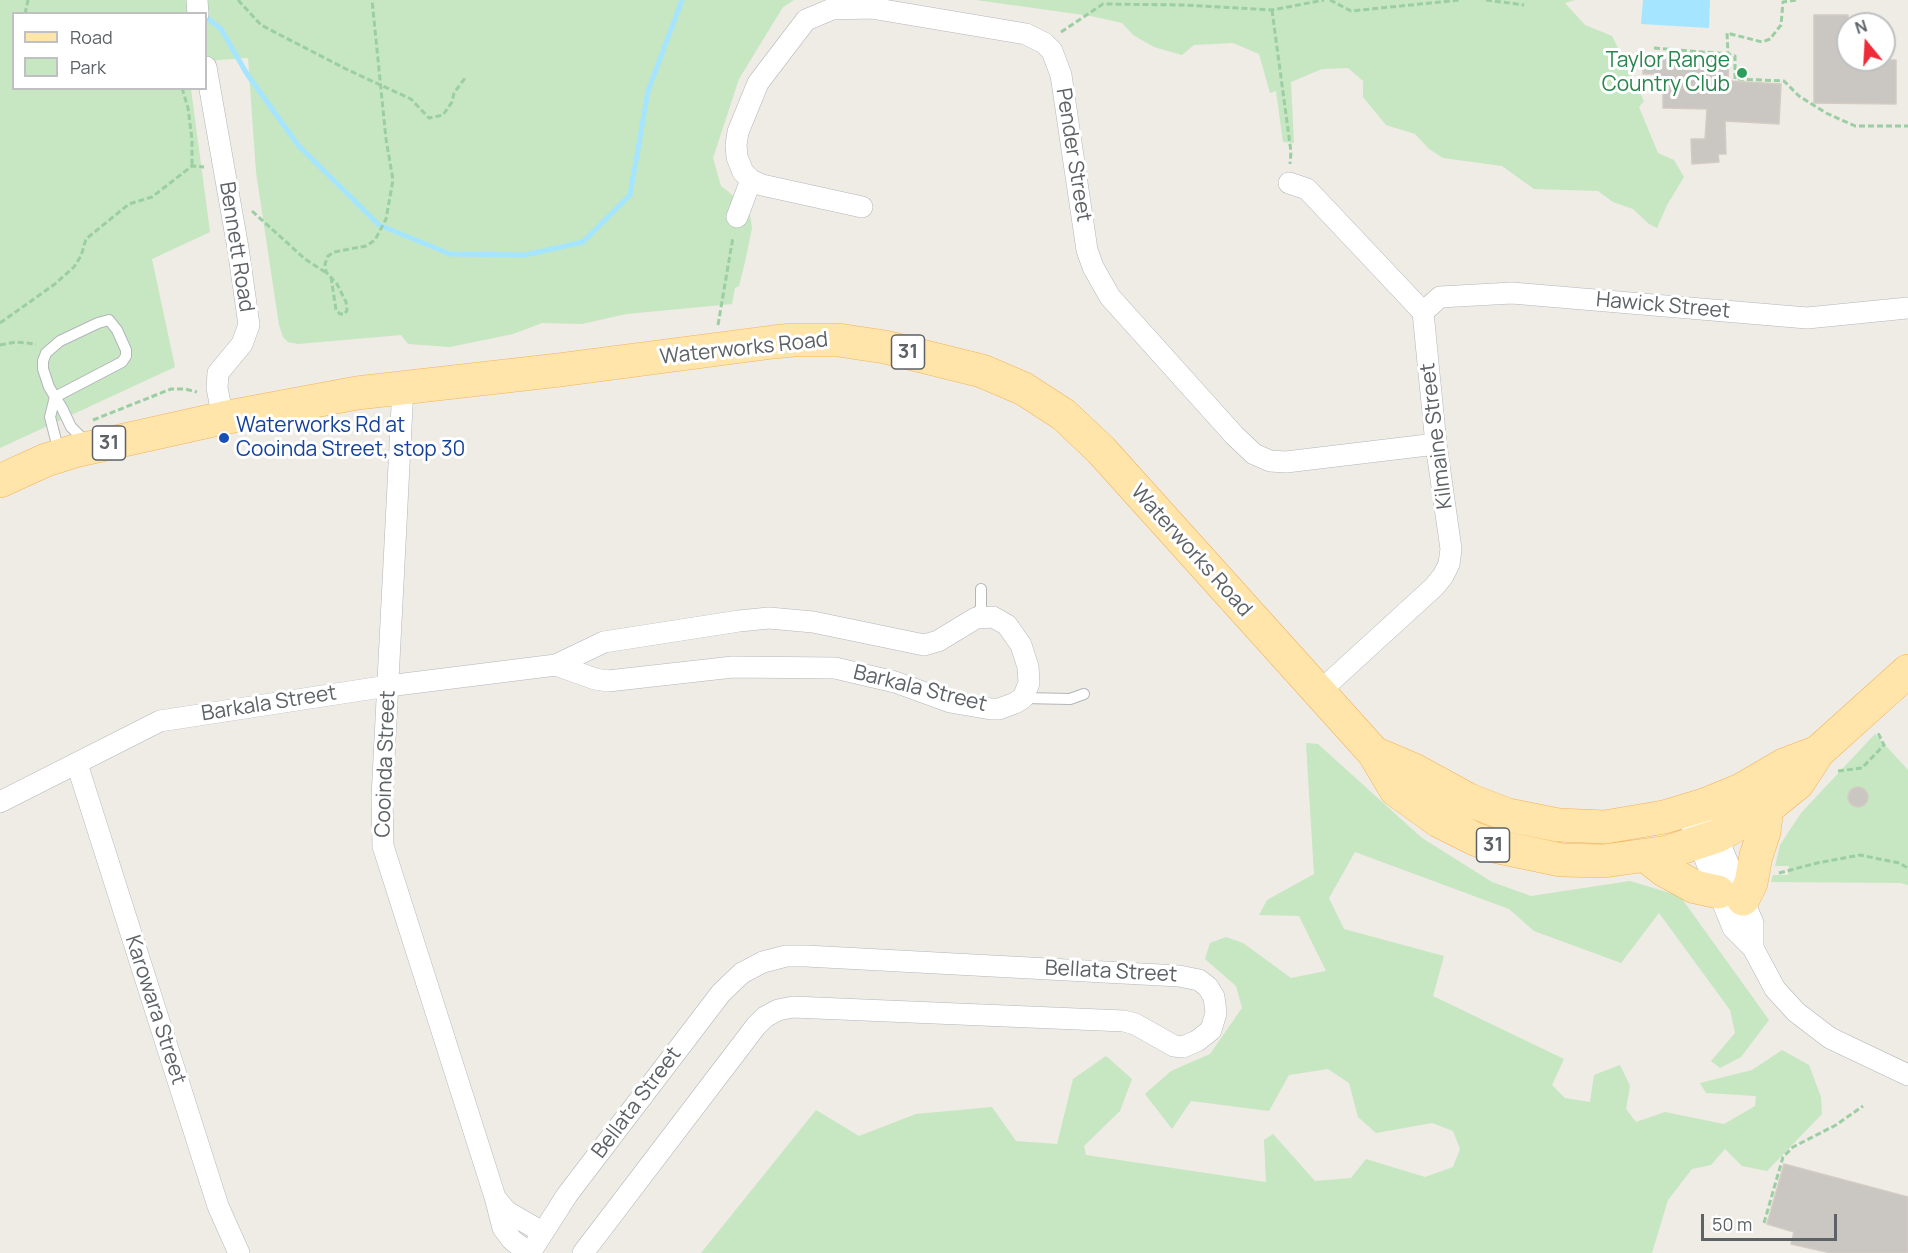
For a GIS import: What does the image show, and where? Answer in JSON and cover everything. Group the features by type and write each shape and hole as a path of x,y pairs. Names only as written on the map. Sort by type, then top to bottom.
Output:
{"main road":[{"name":"Waterworks Road","path":"0,481 74,443 220,403 357,393 773,342 815,339 868,344 982,371 1024,389 1044,401 1083,431 1374,753 1396,789 1439,821 1475,839 1516,852 1561,860 1604,861 1646,856 1708,839 1767,808 1828,762 1908,671"},
{"name":"Waterworks Road","path":"1374,753 1414,770 1468,800 1508,815 1531,821 1570,826 1605,827 1646,821 1695,808 1741,790 1784,765 1828,762"},
{"path":"1646,856 1664,870 1695,887 1730,896 1751,883 1756,856 1764,832 1767,808"}],"street":[{"path":"862,207 762,186 743,172 737,157 738,132 759,83 806,20 832,9 871,8 1026,34 1044,43"},
{"name":"Pender Street","path":"1044,43 1056,60 1061,75 1087,250 1093,267 1110,297 1234,435 1254,453 1270,461 1286,462 1436,444"},
{"name":"Bennett Road","path":"207,73 249,325 242,344 218,373 220,403"},
{"path":"737,217 751,180"},
{"path":"1289,183 1307,189 1423,312"},
{"name":"Hawick Street","path":"1423,312 1440,297 1512,293 1807,318 1908,308"},
{"name":"Kilmaine Street","path":"1318,693 1422,600 1443,576 1449,564 1451,549 1436,444 1423,312"},
{"name":"Cooinda Street","path":"403,387 381,816 383,846 505,1233 529,1253"},
{"path":"972,619 983,616 993,617 1006,625 1016,636 1025,654 1029,676 1029,683 1023,698"},
{"name":"Barkala Street","path":"0,802 160,721 388,686 556,665 593,645 604,642 739,621 769,618 805,621 924,645 938,640 972,619"},
{"name":"Barkala Street","path":"556,665 595,679 608,681 733,667 823,667 882,679 950,702 983,708 1007,706 1023,698"},
{"name":"Karowara Street","path":"77,764 218,1206 239,1253"},
{"path":"1695,808 1730,896 1753,923 1753,948 1775,989 1812,1026 1844,1046 1908,1075"},
{"name":"Bellata Street","path":"529,1253 600,1151 726,988 742,973 763,962 786,956 806,956 1179,975 1199,980 1208,987 1214,997 1216,1013 1211,1030 1197,1041 1183,1047 1174,1046 1136,1024 1124,1022 793,1007 778,1010 765,1017 756,1026 583,1253"},
{"name":"Cooinda Street","path":"495,1197 506,1211 542,1232"}],"lane":[{"path":"74,443 50,417 55,397 122,362 126,356 126,350 117,330 109,320 60,341 46,353 43,369 45,378 55,397 74,443"},
{"path":"972,619 981,608 981,589"},
{"path":"1023,698 1070,699 1084,694"}],"path":[{"path":"238,0 261,25 346,69 411,99 429,118 443,115 465,78"},
{"path":"326,272 325,264 328,256 334,252 366,246 375,240 385,222 393,180 372,0"},
{"path":"1044,43 1103,4 1272,10 1324,0"},
{"path":"1330,0 1351,11 1460,0"},
{"path":"1486,0 1524,5"},
{"path":"1728,54 1727,33 1762,42 1770,39 1781,25 1783,2 1796,0"},
{"path":"1272,10 1291,152 1289,183"},
{"path":"1654,48 1735,56 1735,79 1784,81 1799,96 1826,113 1855,126 1908,126"},
{"path":"183,90 188,108 192,140 192,166"},
{"path":"0,323 55,284 74,267 81,256 86,239 129,204 152,197 192,166 209,168"},
{"path":"251,210 305,260 331,277 346,302 345,314 340,314 336,310 331,277"},
{"path":"718,326 737,217"},
{"path":"0,345 16,342 36,344"},
{"path":"74,443 171,389 196,392 220,403"},
{"path":"1828,762 1862,768 1884,745 1877,731"},
{"path":"1775,874 1860,855 1908,867"},
{"path":"1764,1223 1783,1157 1793,1148 1836,1125 1863,1106"}],"green space":[{"path":"0,0 794,0 783,7 739,79 713,158 721,186 749,208 752,228 739,286 735,288 732,304 626,314 582,324 542,323 513,334 450,347 408,344 401,335 298,344 288,342 283,337 279,325 256,172 248,58 207,61 207,12 12,12 12,90 191,90 210,232 152,259 175,367 0,448"},
{"path":"976,0 1575,0 1565,3 1585,25 1612,36 1644,101 1639,107 1658,153 1674,160 1684,177 1667,205 1657,228 1649,224 1633,209 1613,202 1598,191 1534,189 1502,166 1443,158 1429,149 1415,134 1386,125 1363,97 1363,81 1348,68 1322,69 1291,82 1294,143 1283,142 1276,91 1270,93 1259,54 1233,43 1194,45 1182,55 1154,47 1133,35 1122,23 1091,16"},
{"path":"1886,72 1889,72 1889,89"},
{"path":"1875,734 1908,770 1908,885 1900,883 1771,882 1773,875 1788,875 1789,866 1775,866 1780,845 1801,813"},
{"path":"1306,743 1318,744 1422,838 1492,882 1531,896 1630,881 1680,896 1769,1020 1741,1057 1720,1068 1711,1061 1735,1033 1730,1010 1659,913 1621,963 1534,931 1509,909 1355,852 1329,898 1344,929 1444,956 1433,996 1564,1059 1552,1085 1565,1098 1590,1102 1594,1075 1620,1065 1630,1086 1626,1109 1636,1122 1665,1112 1724,1124 1755,1106 1756,1096 1706,1093 1700,1083 1752,1070 1782,1050 1809,1065 1821,1097 1822,1114 1767,1171 1742,1166 1725,1149 1711,1165 1692,1169 1668,1200 1652,1253 701,1253 816,1110 859,1136 916,1114 992,1107 1016,1141 1057,1144 1073,1079 1106,1056 1132,1079 1120,1111 1084,1146 1086,1155 1266,1182 1264,1140 1273,1134 1315,1181 1351,1178 1366,1159 1425,1177 1453,1167 1460,1149 1453,1131 1432,1123 1376,1133 1358,1117 1349,1083 1328,1069 1289,1075 1269,1111 1191,1101 1172,1129 1145,1094 1171,1071 1210,1054 1242,1008 1236,986 1205,959 1210,943 1226,937 1243,943 1291,978 1326,971 1299,916 1259,915 1267,900 1314,874"}],"water":[{"path":"1643,0 1710,0 1709,28 1641,24"}],"building":[{"path":"1814,15 1836,15 1836,72 1896,72 1896,104 1814,103"},
{"path":"1657,54 1729,59 1728,81 1781,84 1779,124 1725,121 1726,154 1718,154 1719,162 1692,164 1691,139 1705,139 1707,109 1663,108 1663,90 1655,90 1656,74 1643,74 1643,58 1657,59"},
{"path":"1858,787 1865,790 1868,797 1865,804 1858,807 1851,804 1848,797 1851,790"},
{"path":"1784,1164 1908,1197 1908,1253 1831,1253 1791,1244 1794,1232 1767,1224"}],"waterway":[{"path":"207,18 221,29 247,74 298,145 379,225 450,254 525,255 583,242 630,195 648,91 682,0"}],"place":[{"name":"Taylor Range Country Club","path":"1742,73"},
{"name":"Waterworks Rd at Cooinda Street, stop 30","path":"224,438"}]}
